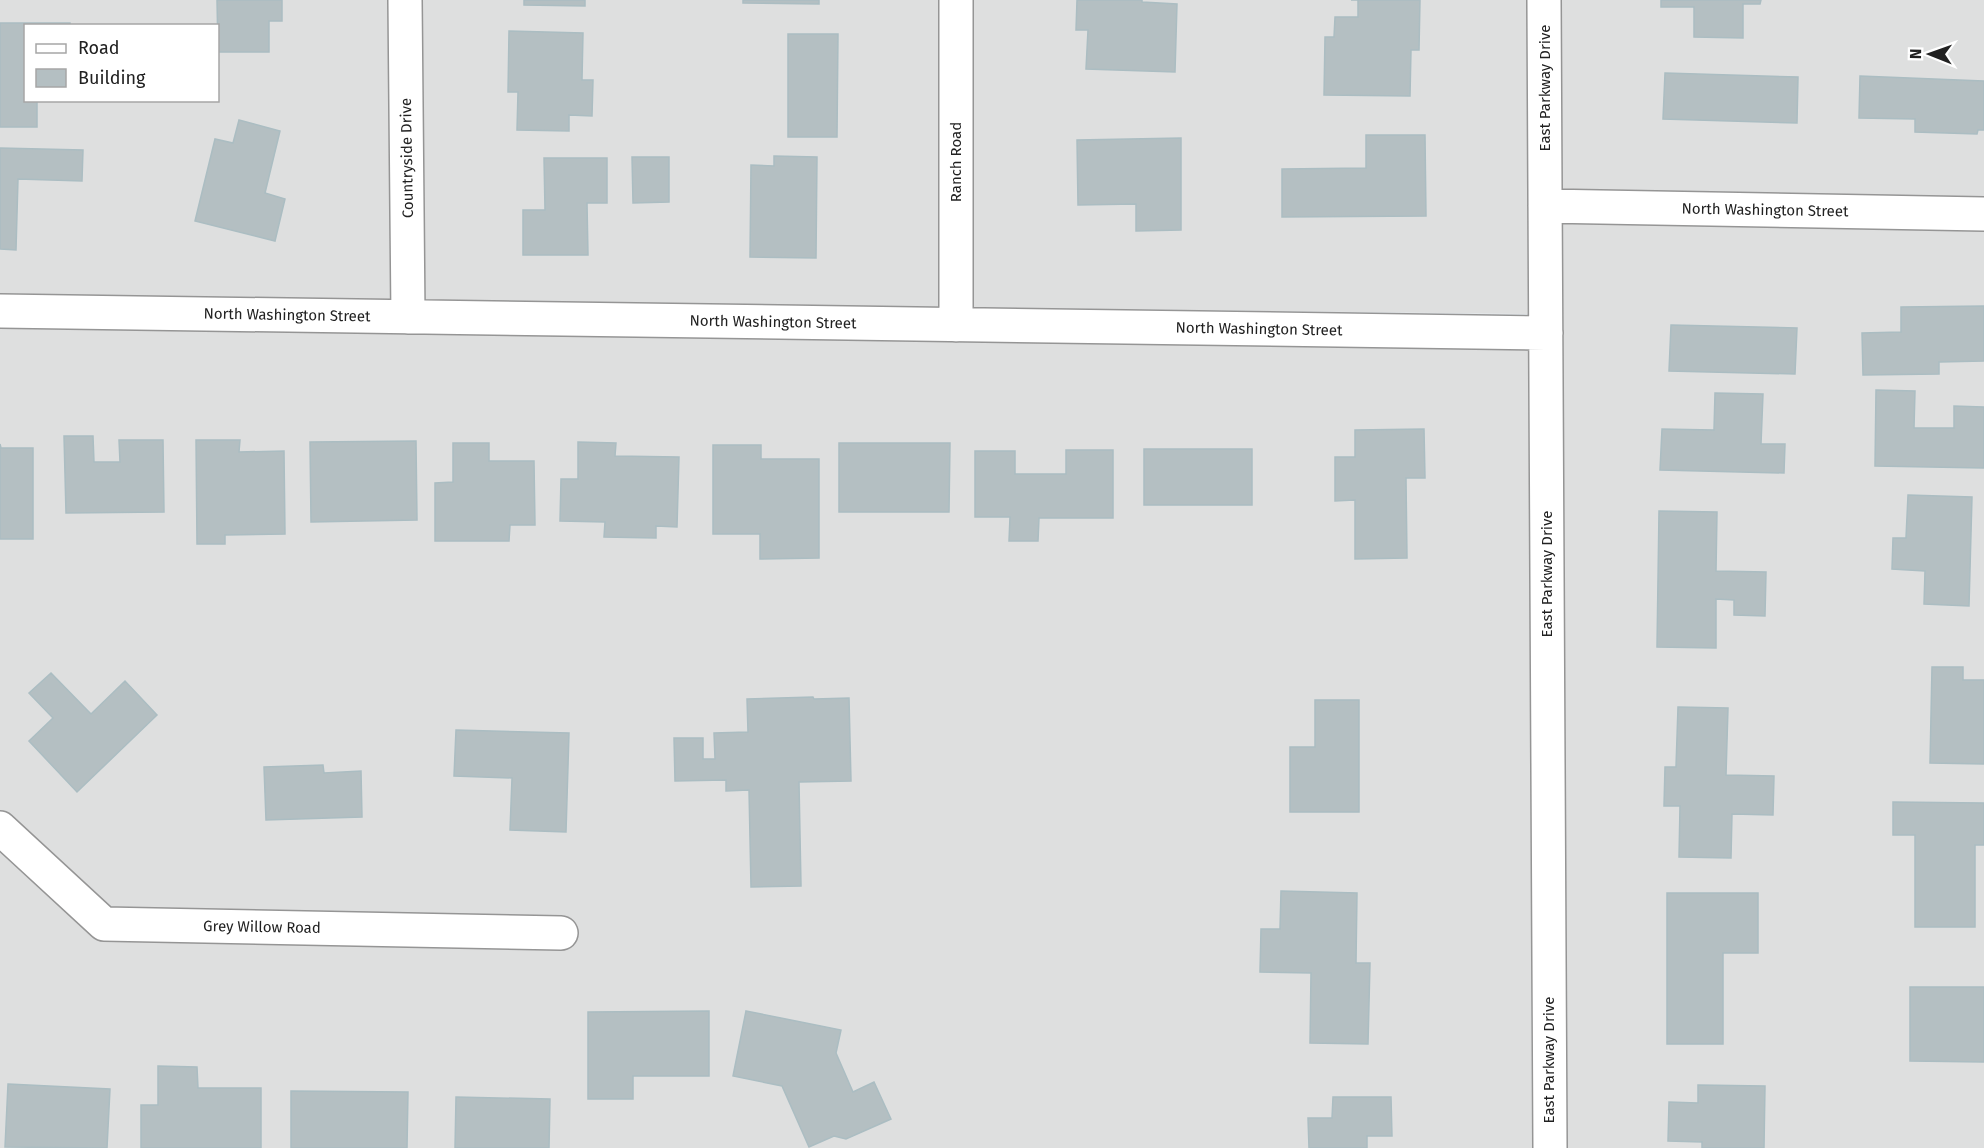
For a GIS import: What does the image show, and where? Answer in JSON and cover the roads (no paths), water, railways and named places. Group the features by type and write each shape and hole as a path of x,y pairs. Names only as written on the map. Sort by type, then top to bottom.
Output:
{"street":[{"name":"Countryside Drive","path":"405,0 408,317"},
{"name":"Ranch Road","path":"956,0 956,325"},
{"name":"East Parkway Drive","path":"1545,0 1550,1148"},
{"name":"North Washington Street","path":"1545,206 1984,214"},
{"name":"North Washington Street","path":"0,311 1546,333"},
{"name":"Grey Willow Road","path":"0,828 104,924 561,933"}]}
